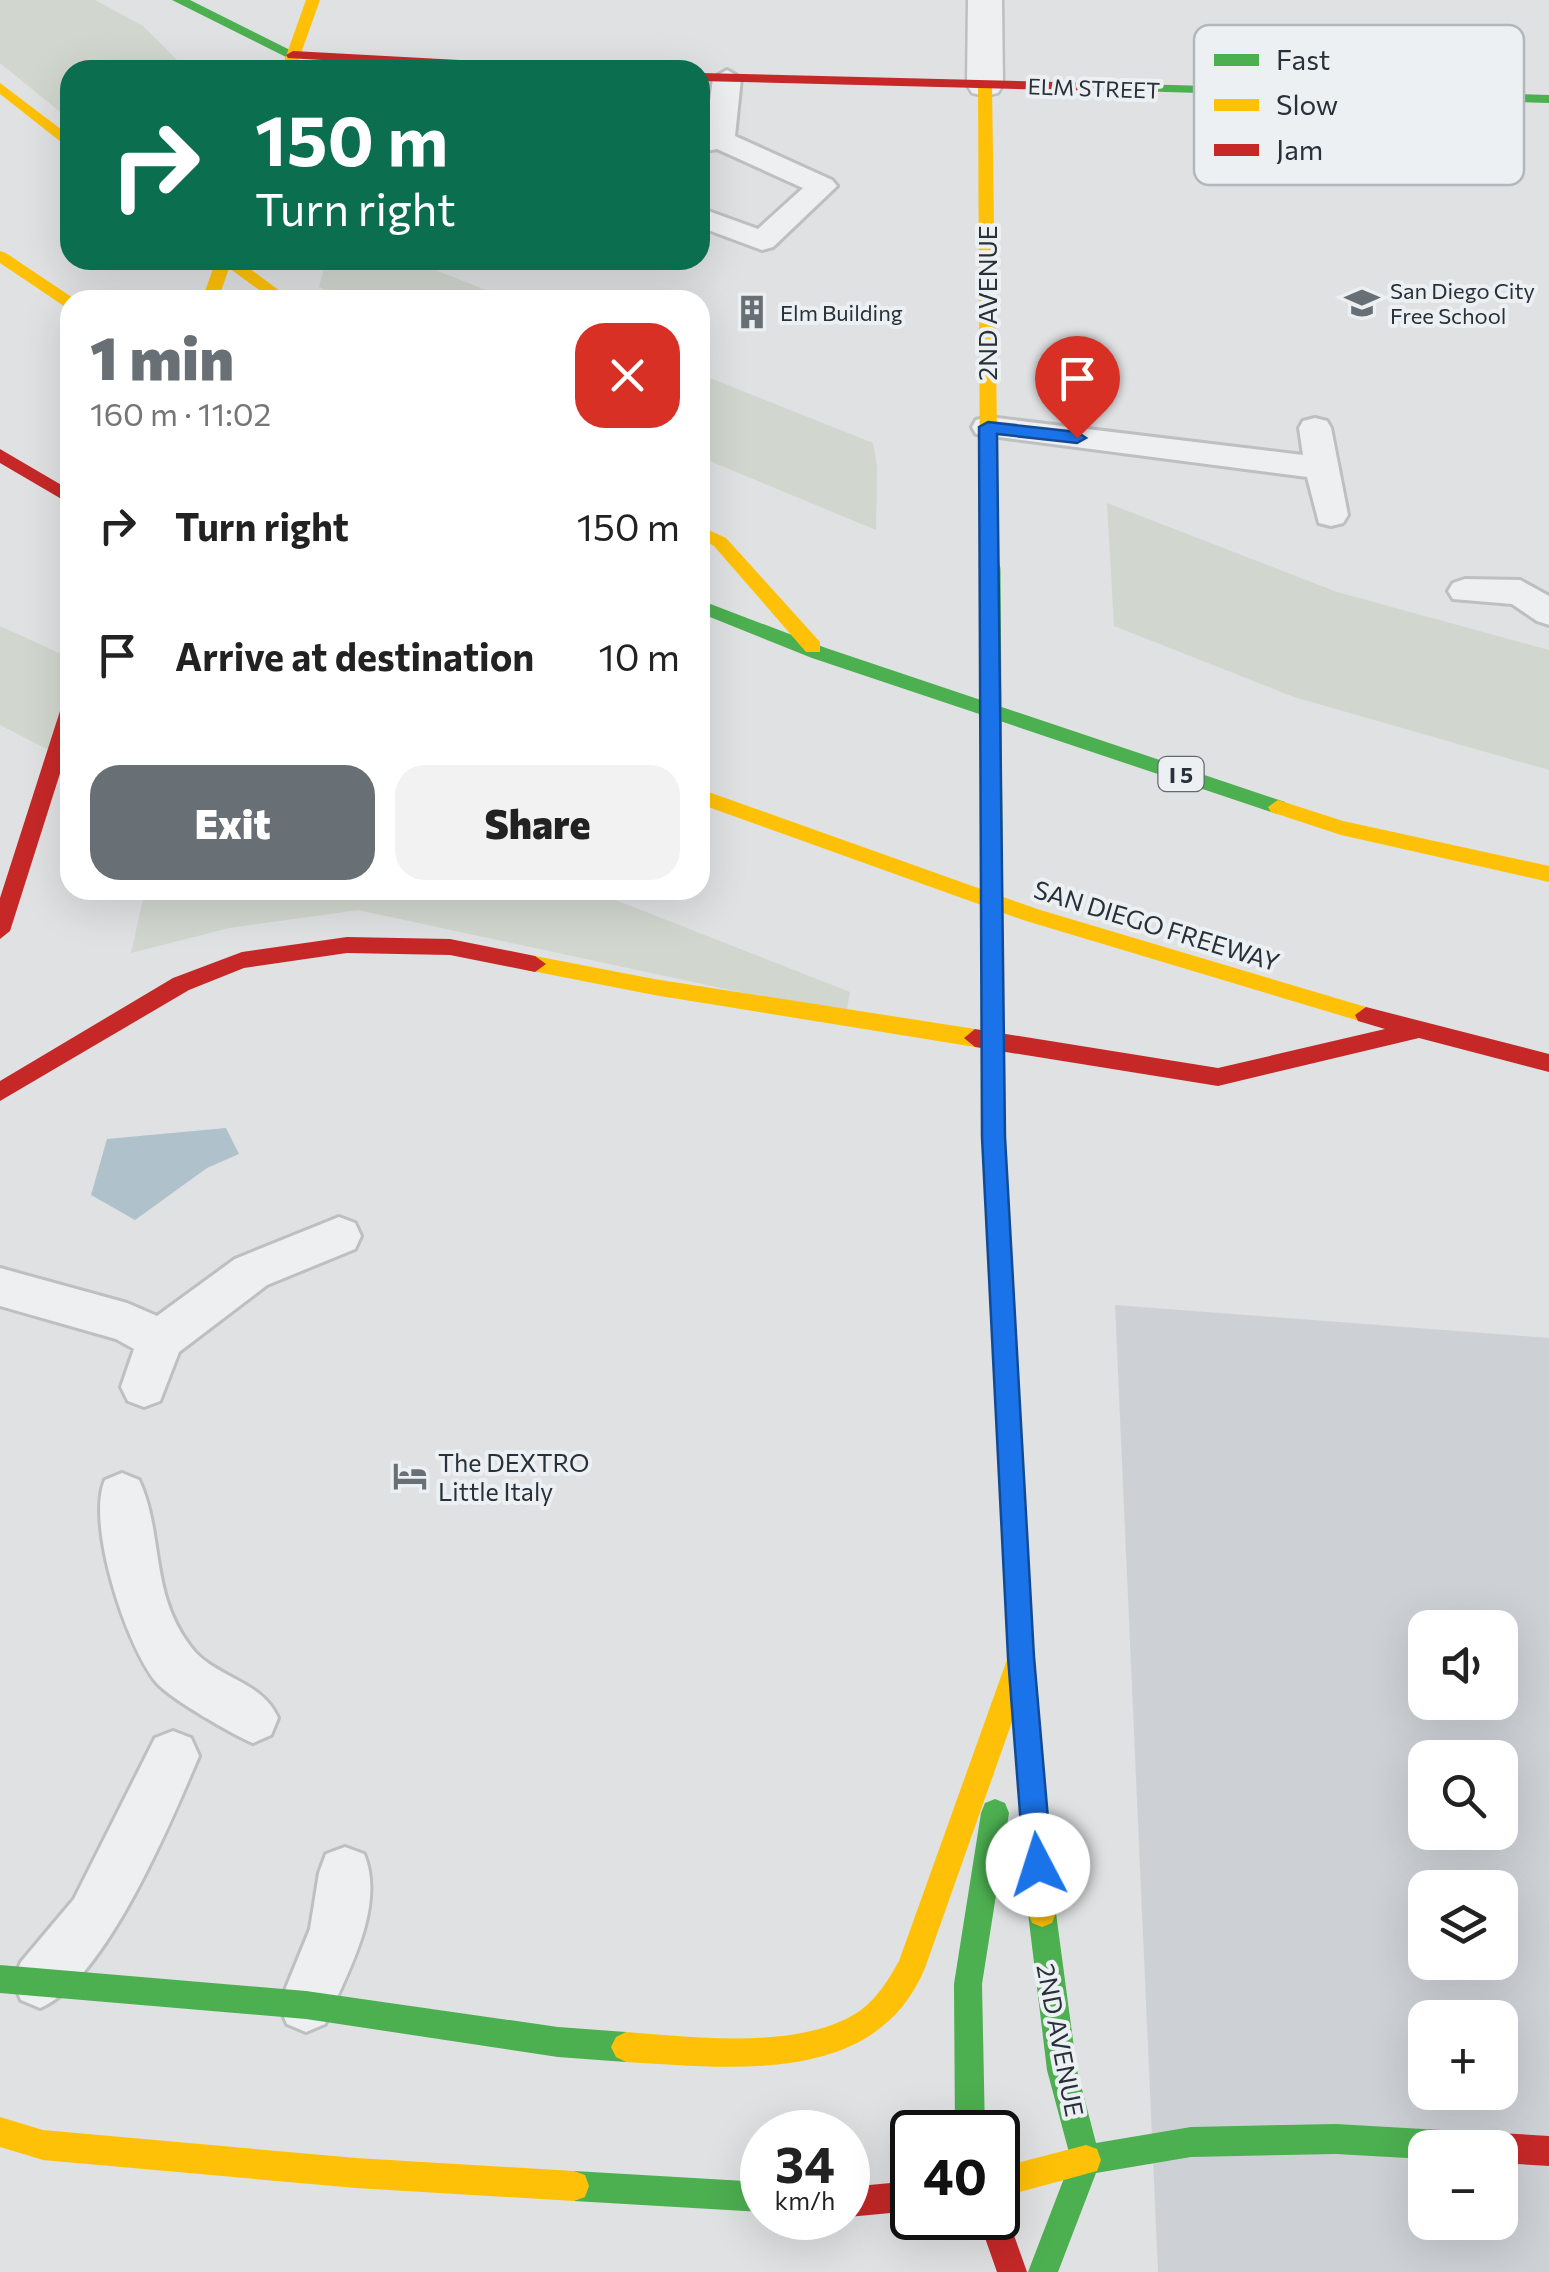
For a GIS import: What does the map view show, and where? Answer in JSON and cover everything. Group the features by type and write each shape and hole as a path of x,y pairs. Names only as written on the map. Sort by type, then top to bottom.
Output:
{"main road":[{"path":"179,0 286,60"},
{"path":"291,60 314,0"},
{"name":"ELM STREET","path":"713,78 1194,91"},
{"name":"2ND AVENUE","path":"985,85 994,1137 1021,1657 1045,1955 1062,2070 1086,2160"},
{"path":"0,86 60,136"},
{"name":"ELM STREET","path":"1524,99 1549,100"},
{"path":"0,256 60,296"},
{"path":"240,270 270,290"},
{"path":"0,455 60,492"},
{"path":"710,537 720,542 819,653"},
{"name":"I 5","path":"710,610 819,653 1341,828 1549,874"},
{"path":"0,930 9,871 60,740"},
{"name":"SAN DIEGO FREEWAY","path":"710,800 820,843 1183,966 1549,1064"},
{"path":"0,1092 180,984 242,960 347,946 450,946 654,987 1218,1077 1419,1029"},
{"path":"20,1980 306,2006 558,2042 733,2054 830,2040 868,2023 896,1997 922,1943 1021,1657"},
{"path":"970,2110 968,1984 1021,1657"},
{"path":"0,2132 43,2145 356,2173 740,2196"},
{"path":"1020,2177 1086,2160 1192,2142 1336,2138 1408,2142"},
{"path":"1518,2149 1549,2151"},
{"path":"1044,2272 1086,2160"},
{"path":"1001,2240 1012,2272"}],"street":[{"name":"2ND AVENUE","path":"985,0 985,85"}],"lane":[{"path":"710,221 762,241 822,186 710,142 713,78"},
{"path":"988,427 1322,468"},
{"path":"1314,428 1331,515"},
{"path":"1465,591 1520,592 1549,613"},
{"path":"144,1387 160,1340 251,1272 339,1236"},
{"path":"0,1287 126,1323 160,1340"},
{"path":"122,1495 136,1592 174,1666 254,1718"},
{"path":"20,1980 94,1918 173,1756"},
{"path":"306,2006 337,1930 345,1873"}],"shaded area":[{"path":"0,0 95,0 143,26 177,60 60,60 60,112 0,63"},
{"path":"323,270 435,270 486,290 325,290 319,287"},
{"path":"710,378 873,443 877,466 876,530 710,461"},
{"path":"1107,503 1337,592 1549,650 1549,770 1294,697 1114,626"},
{"path":"0,626 60,653 60,756 0,725"},
{"path":"143,900 615,900 850,992 846,1015 358,910 229,928 131,953"},
{"path":"1115,1305 1549,1338 1549,2272 1158,2272"}],"water":[{"path":"226,1128 239,1154 207,1168 135,1220 91,1195 107,1139"}],"traffic: fast":[{"path":"179,0 293,55"},
{"path":"1135,88 1194,90"},
{"path":"1524,98 1549,99"},
{"path":"989,501 994,1137"},
{"path":"710,610 819,653 1278,807"},
{"path":"970,2110 968,1984 995,1813"},
{"path":"1042,1913 1062,2070 1086,2160 1043,2272"},
{"path":"0,1979 306,2005 558,2042 626,2047"},
{"path":"1086,2160 1191,2142 1336,2139 1408,2143"},
{"path":"574,2186 740,2196"}],"traffic: slow":[{"path":"292,60 313,0"},
{"path":"985,85 989,501"},
{"path":"0,87 60,136"},
{"path":"0,256 60,296"},
{"path":"214,290 220,270"},
{"path":"242,270 270,290"},
{"path":"710,537 720,542 813,647"},
{"path":"710,800 1030,915 1366,1015"},
{"path":"1278,807 1341,828 1549,874"},
{"path":"535,964 975,1038"},
{"path":"994,1137 1021,1657 1042,1913"},
{"path":"626,2047 717,2052 784,2049 844,2035 882,2011 911,1968 1021,1657"},
{"path":"0,2132 43,2145 356,2173 574,2186"},
{"path":"1020,2177 1086,2160"}],"traffic: jam":[{"path":"293,55 386,60"},
{"path":"710,77 1135,88"},
{"path":"0,455 60,492"},
{"path":"0,931 60,742"},
{"path":"0,1092 181,984 242,960 347,945 450,947 535,964"},
{"path":"1366,1015 1549,1063"},
{"path":"975,1038 1218,1077 1419,1029"},
{"path":"1518,2149 1549,2151"},
{"path":"870,2200 890,2198"},
{"path":"1001,2240 1012,2272"}],"place":[{"name":"San Diego City Free School","path":"1362,303"},
{"name":"Elm Building","path":"752,312"},
{"name":"The DEXTRO Little Italy","path":"410,1476"}],"route":[{"path":"1038,1865 1021,1657 994,1137 988,427 1077,438"}]}
